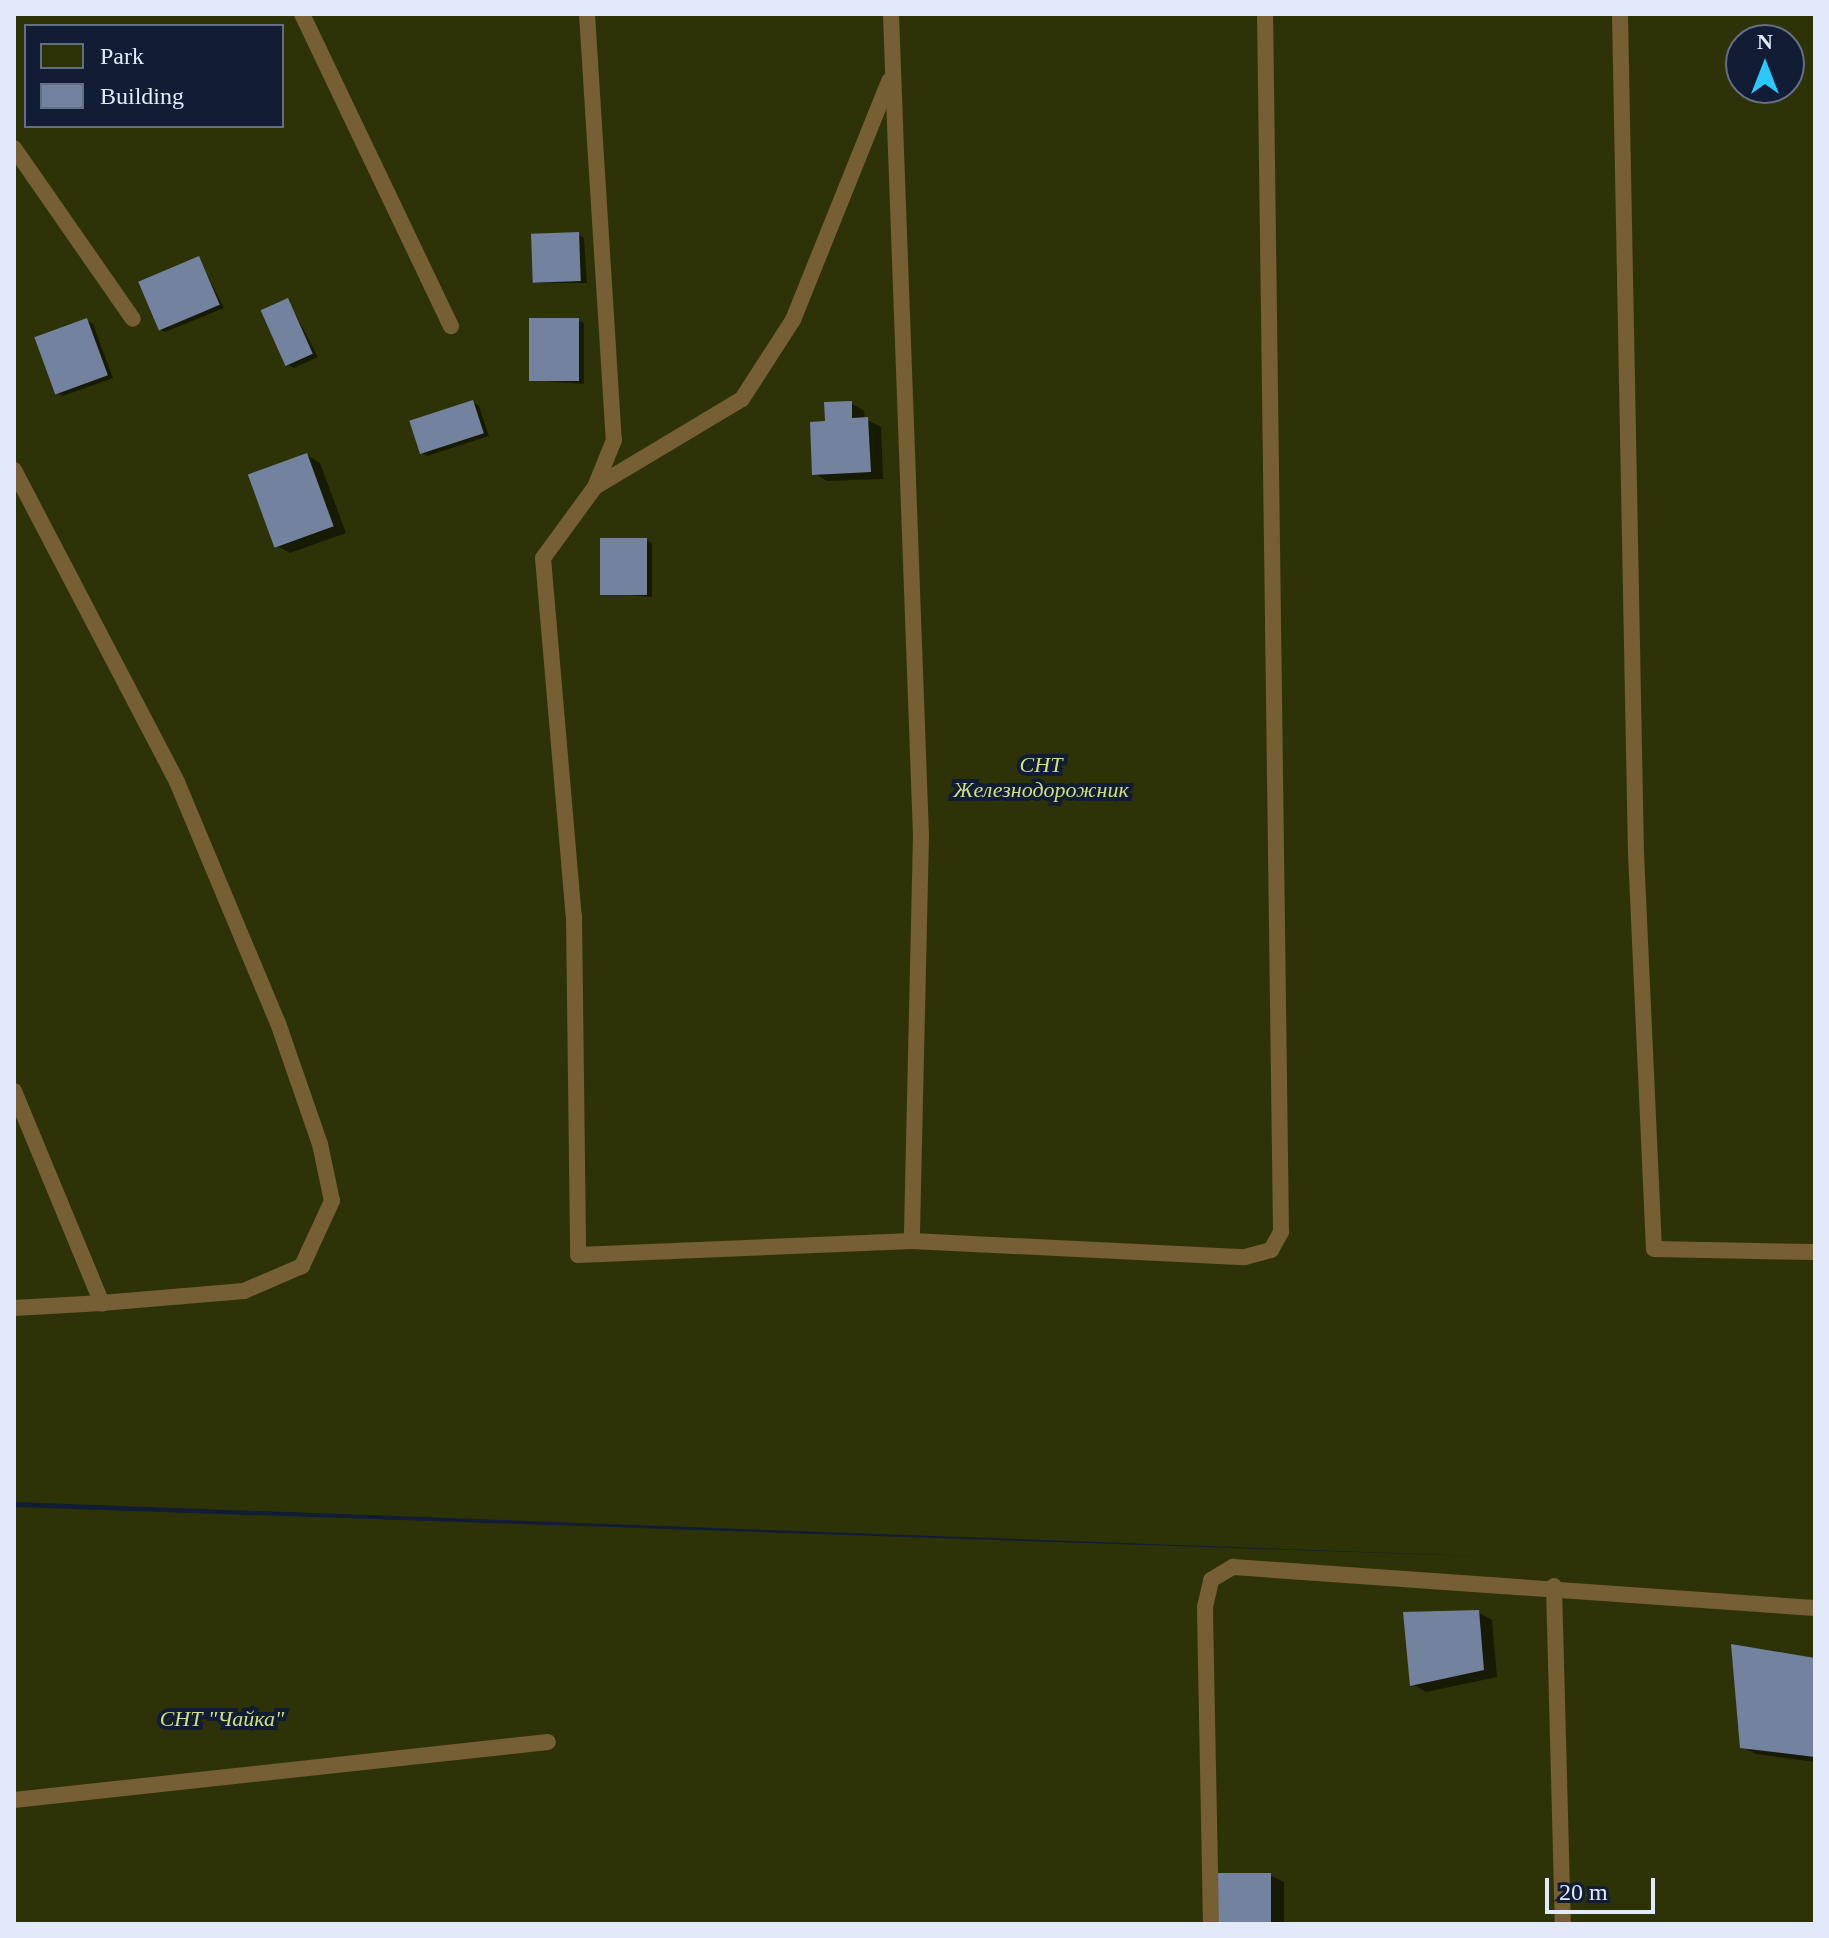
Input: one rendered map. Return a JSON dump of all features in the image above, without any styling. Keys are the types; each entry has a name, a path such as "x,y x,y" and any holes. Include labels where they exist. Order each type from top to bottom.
{"lane":[{"path":"302,14 451,326"},
{"path":"587,14 614,440 595,487 543,558 574,916 578,1255 912,1241 1245,1257 1271,1250 1281,1232 1265,14"},
{"path":"891,14 921,835 912,1241"},
{"path":"1620,14 1636,853 1654,1249 1815,1252"},
{"path":"595,487 742,399 793,320 891,77"},
{"path":"14,148 133,319"},
{"path":"14,470 177,782 278,1023 320,1144 332,1201 302,1266 244,1291 14,1308"},
{"path":"14,1091 102,1303"},
{"path":"1211,1924 1205,1607 1211,1580 1233,1567 1554,1586 1815,1608"},
{"path":"1554,1586 1563,1924"},
{"path":"14,1800 548,1742"}],"green space":[{"name":"СНТ Железнодорожник","path":"14,14 1815,14 1815,1924 14,1924 14,1507 1530,1558 14,1502"}],"building":[{"path":"579,232 581,281 533,283 531,234"},
{"path":"199,256 220,305 159,331 138,282"},
{"path":"288,298 313,354 285,366 261,310"},
{"path":"87,318 108,375 55,394 34,337"},
{"path":"529,318 579,318 579,381 529,381"},
{"path":"473,400 484,433 420,454 409,421"},
{"path":"852,401 852,418 868,417 871,472 812,475 810,422 825,421 824,402"},
{"path":"307,453 334,526 274,548 248,475"},
{"path":"600,538 647,538 647,595 600,595"},
{"path":"1479,1610 1484,1670 1410,1686 1403,1612"},
{"path":"1731,1644 1815,1658 1815,1757 1740,1748"},
{"path":"1217,1873 1271,1873 1271,1924 1217,1924"}],"park label":[{"name":"СНТ \"Чайка\"","path":"222,1719"}]}
